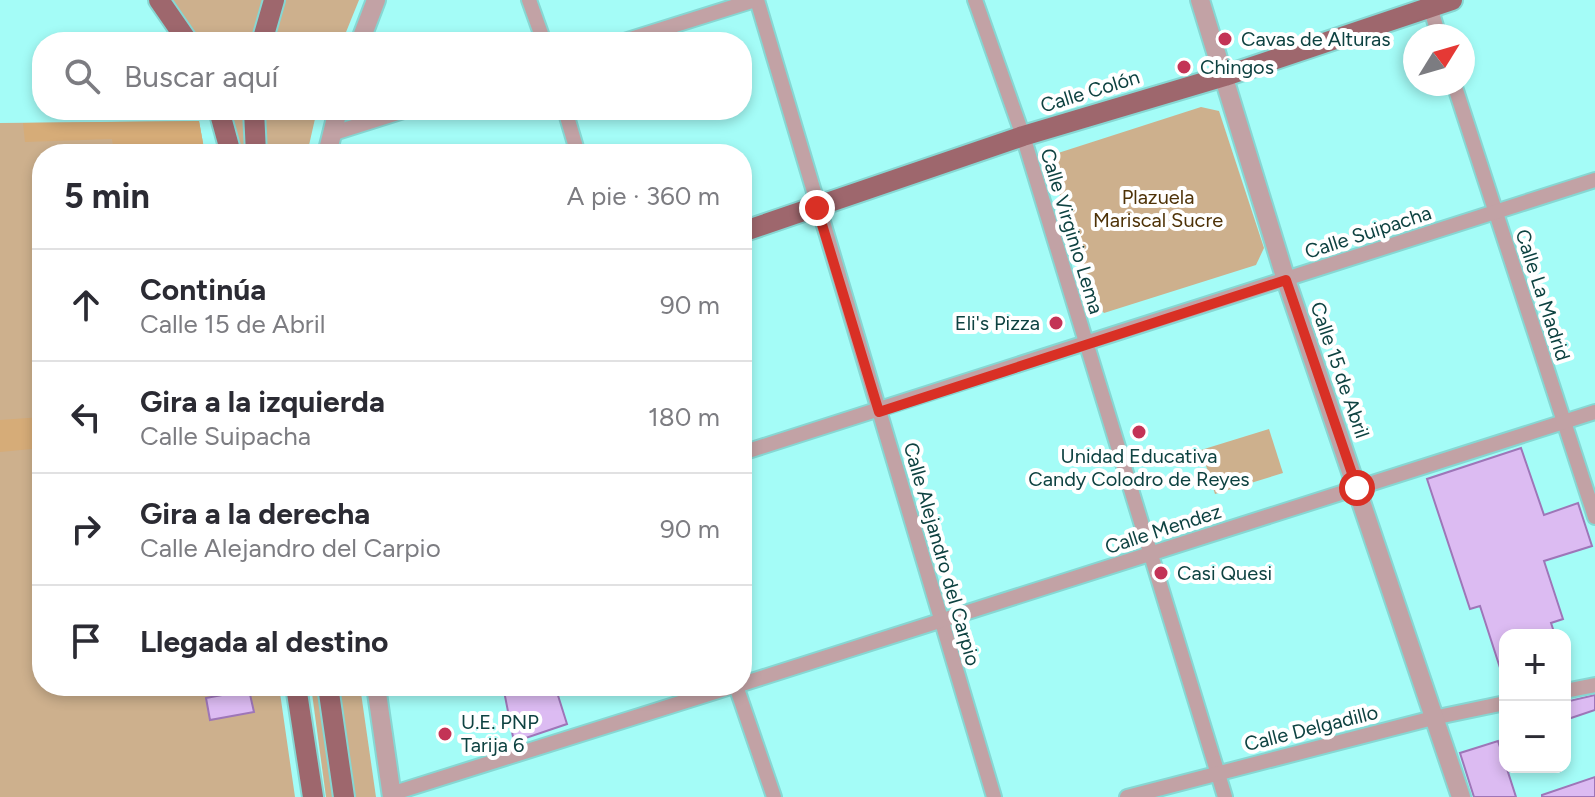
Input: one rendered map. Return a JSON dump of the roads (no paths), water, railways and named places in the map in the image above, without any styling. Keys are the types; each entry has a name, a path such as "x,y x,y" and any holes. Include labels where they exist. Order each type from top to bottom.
{"main road":[{"path":"159,0 181,32"},
{"path":"265,32 274,0"},
{"name":"Calle Colón","path":"752,229 1023,136 1225,76 1429,4 1452,0"},
{"path":"222,120 228,144"},
{"path":"254,120 256,144"},
{"path":"298,696 313,797"},
{"path":"329,696 344,797"}],"street":[{"path":"364,32 376,0"},
{"path":"529,0 540,32"},
{"path":"653,32 756,0"},
{"name":"Calle Alejandro del Carpio","path":"756,0 994,797"},
{"name":"Calle Virginio Lema","path":"975,0 1023,136 1225,797"},
{"name":"Calle 15 de Abril","path":"1200,0 1286,280 1461,797"},
{"path":"1429,4 1435,24"},
{"name":"Calle La Madrid","path":"1458,96 1595,517"},
{"path":"329,144 335,120"},
{"path":"331,134 375,120"},
{"path":"568,120 575,144"},
{"name":"Calle Suipacha","path":"752,450 879,412 1084,343 1595,180"},
{"name":"Calle Mendez","path":"752,681 1595,412"},
{"path":"1571,690 1595,685"},
{"path":"377,696 391,796 704,696"},
{"path":"739,696 774,797"},
{"name":"Calle Delgadillo","path":"1127,797 1433,718 1499,704"}],"place":[{"name":"Cavas de Alturas","path":"1225,39"},
{"name":"Chingos","path":"1184,67"},
{"name":"Eli's Pizza","path":"1056,323"},
{"name":"Unidad Educativa Candy Colodro de Reyes","path":"1139,432"},
{"name":"Casi Quesi","path":"1161,573"},
{"name":"U.E. PNP Tarija 6","path":"445,734"}],"park label":[{"name":"Plazuela Mariscal Sucre","path":"1158,208"}]}
